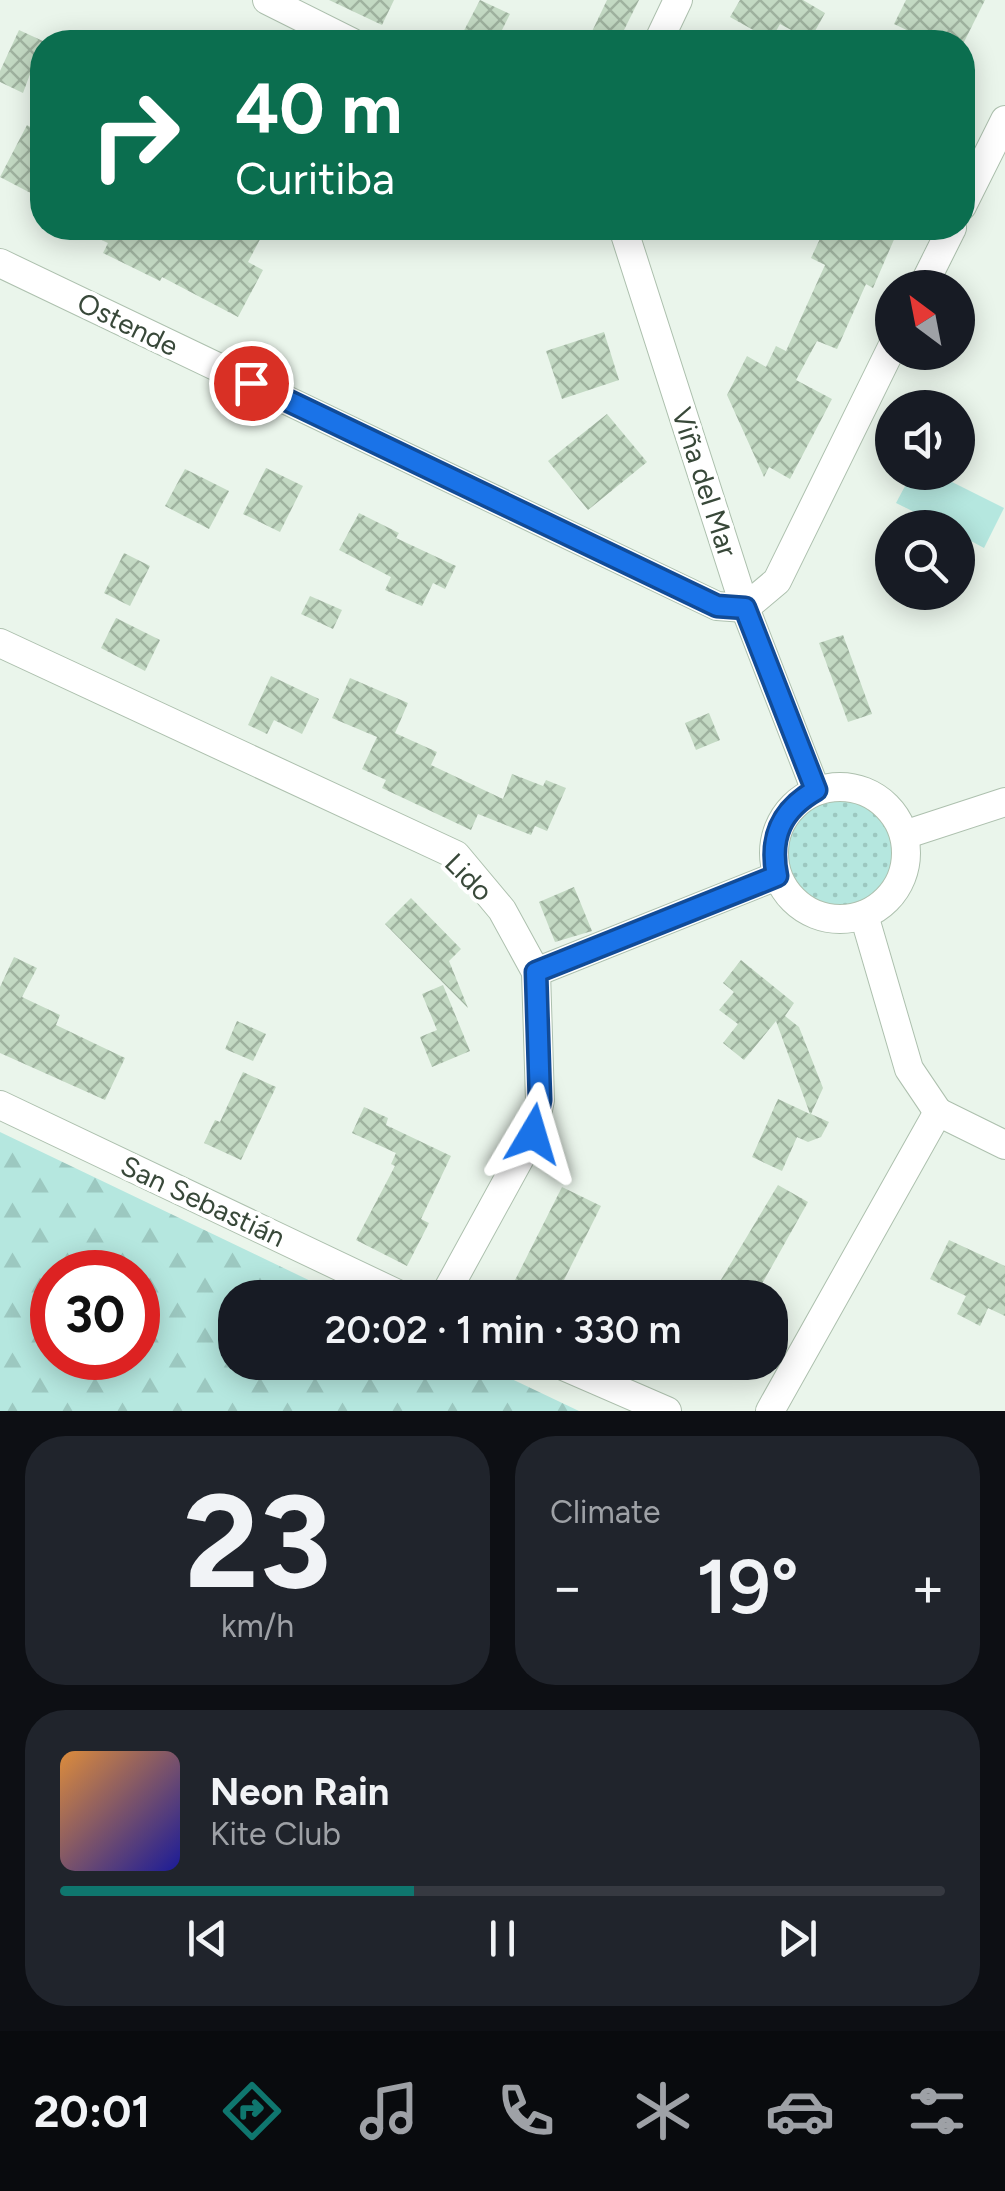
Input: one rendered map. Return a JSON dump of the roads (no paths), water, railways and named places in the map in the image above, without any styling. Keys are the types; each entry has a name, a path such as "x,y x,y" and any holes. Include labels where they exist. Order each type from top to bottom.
{"street":[{"path":"267,0 328,30"},
{"path":"664,30 678,0"},
{"path":"975,180 1005,120"},
{"name":"Viña del Mar","path":"627,240 745,608 816,790"},
{"path":"931,270 946,240"},
{"name":"Ostende","path":"0,263 717,606 745,608"},
{"path":"745,608 776,580 881,370"},
{"name":"Lido","path":"0,642 456,855 502,910 536,972 540,1100 533,1134 453,1280"},
{"path":"838,786 860,789 880,799 895,815 904,835 904,874 895,891 864,915 844,920 822,918 803,909 788,895 777,876 775,836 784,816 816,790 838,786"},
{"path":"904,835 1005,802"},
{"path":"536,972 777,876"},
{"path":"864,915 909,1069 938,1112 1005,1145"},
{"name":"San Sebastián","path":"0,1105 368,1280"},
{"path":"770,1411 938,1112"},
{"path":"596,1380 667,1411"}]}
